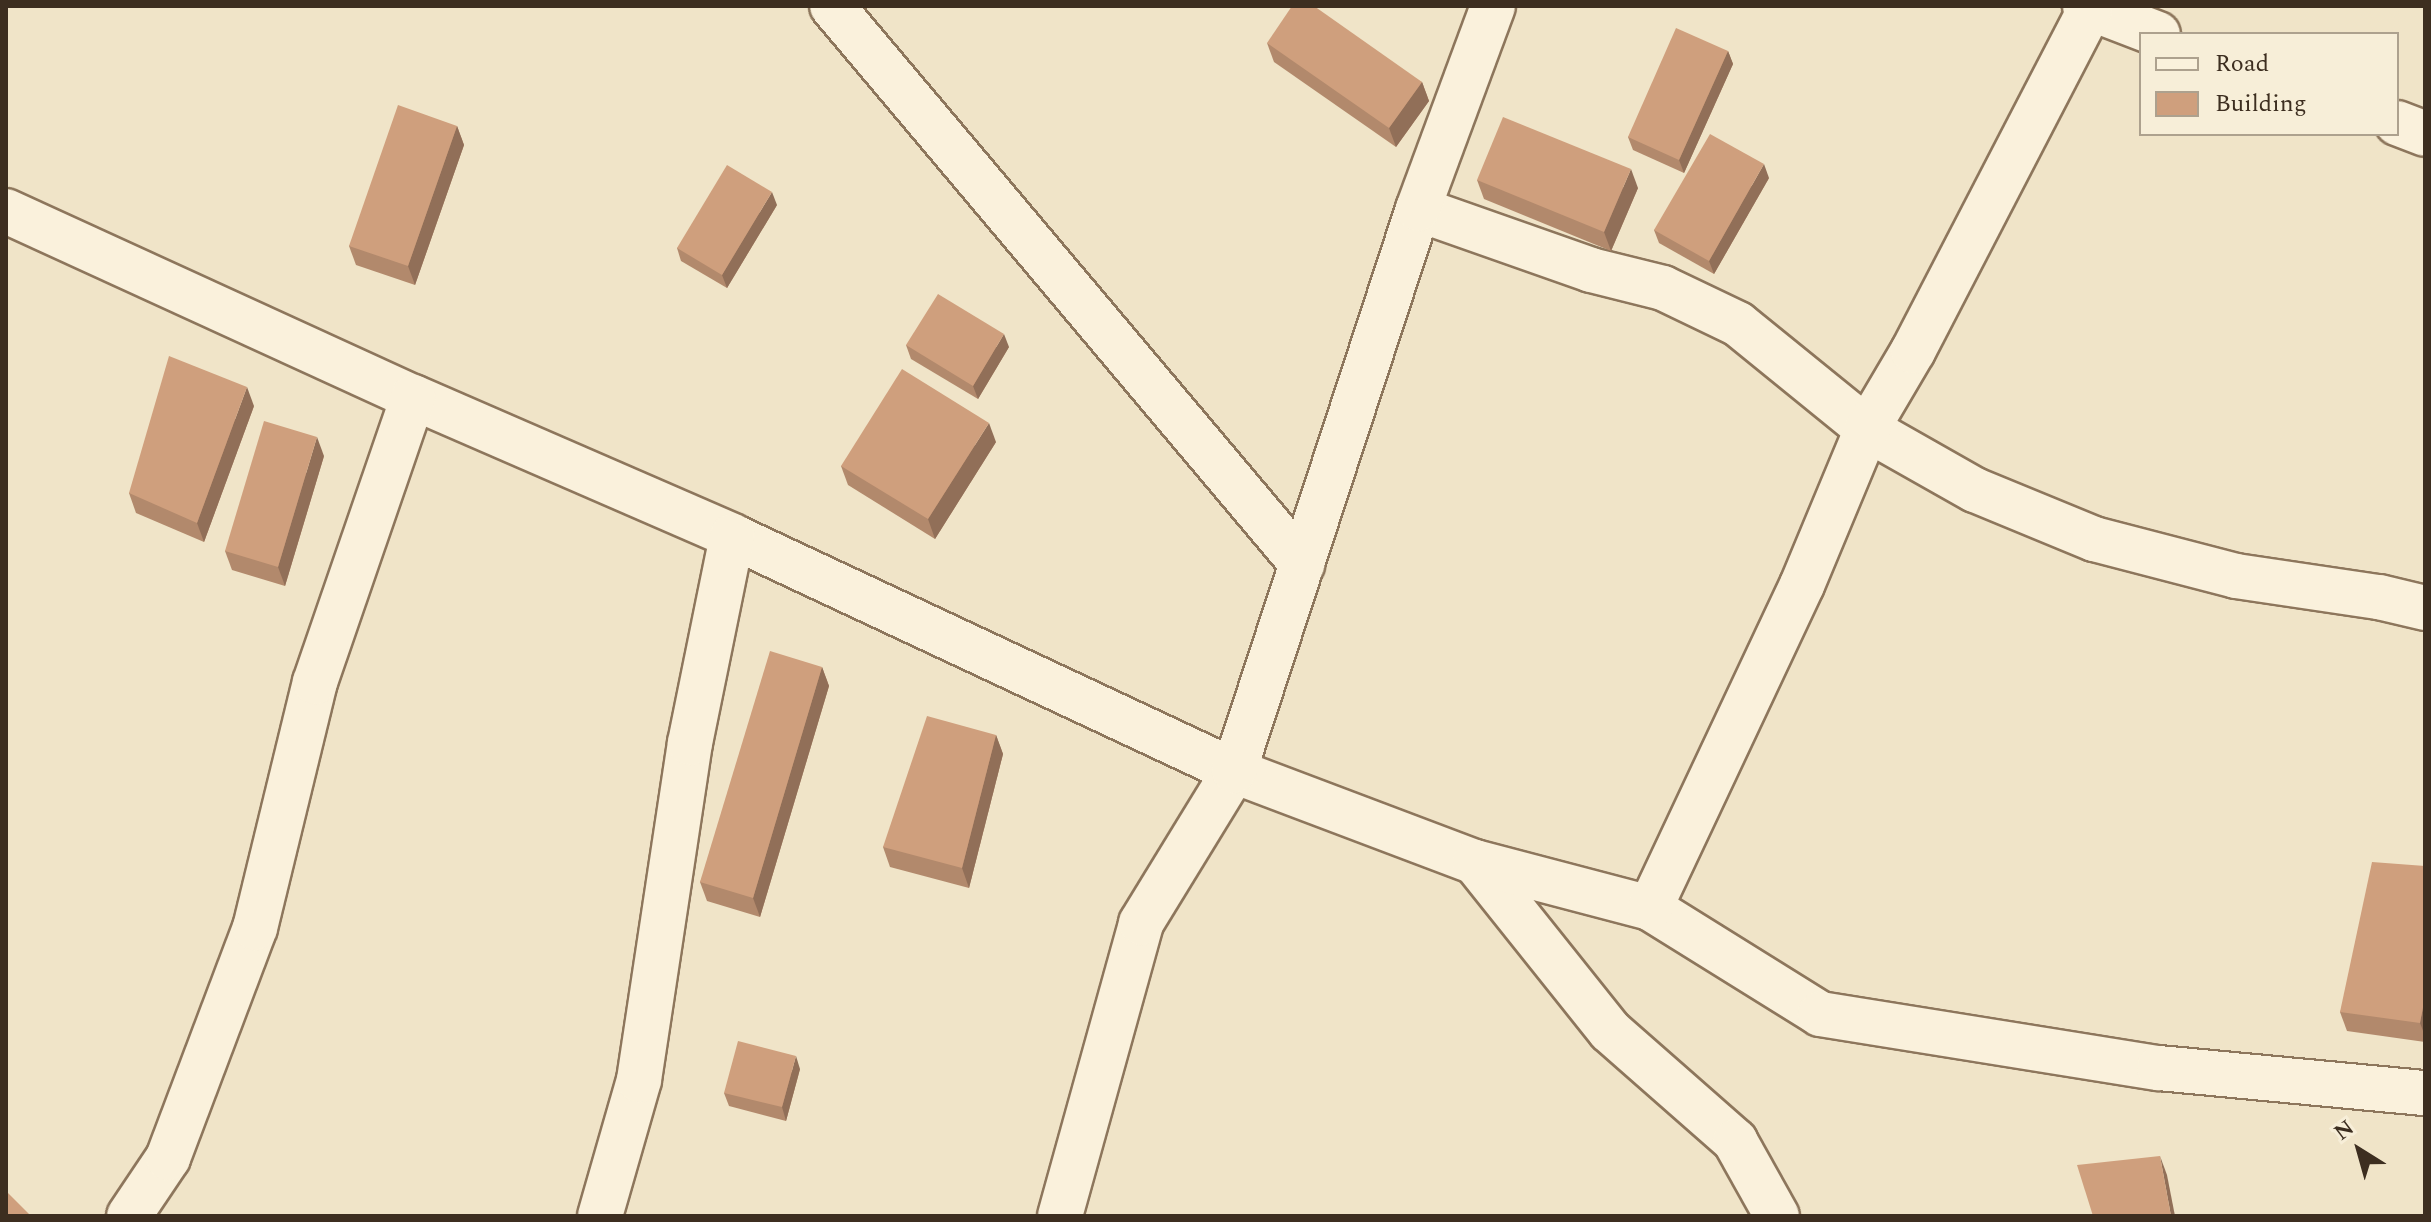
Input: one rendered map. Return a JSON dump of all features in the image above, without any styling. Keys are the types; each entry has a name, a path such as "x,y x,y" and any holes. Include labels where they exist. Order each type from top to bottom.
{"street":[{"path":"832,6 1302,564"},
{"path":"1060,1216 1141,923 1234,771 1418,209 1493,6"},
{"path":"1650,908 1802,585 1867,429 1913,351 2088,7 2153,32"},
{"path":"2399,124 2425,134"},
{"path":"1418,209 1591,270 1663,288 1738,324 1867,429 1975,490 2094,539 2236,576 2379,597 2425,608"},
{"path":"7,213 413,397 732,536 1234,771 1475,862 1650,908 1820,1014 2159,1068 2425,1093"},
{"path":"129,1216 168,1158 255,928 315,682 413,397"},
{"path":"600,1216 639,1080 690,743 732,536"},
{"path":"1475,862 1610,1031 1735,1141 1777,1216"}],"building":[{"path":"1292,6 1314,6 1422,82 1389,128 1267,43"},
{"path":"1676,28 1728,51 1679,160 1628,137"},
{"path":"398,105 457,126 408,266 349,246"},
{"path":"1503,117 1631,169 1604,232 1477,180"},
{"path":"1710,134 1764,164 1709,261 1654,230"},
{"path":"727,165 772,192 722,275 677,248"},
{"path":"938,294 1004,334 973,386 906,345"},
{"path":"169,356 247,387 197,523 129,493"},
{"path":"902,369 989,423 928,519 841,466"},
{"path":"264,421 317,437 278,567 225,551"},
{"path":"770,651 822,667 753,898 700,882"},
{"path":"927,716 996,735 962,868 883,847"},
{"path":"2372,862 2425,866 2425,997 2420,1023 2340,1012"},
{"path":"738,1041 796,1056 782,1107 724,1093"},
{"path":"2160,1156 2171,1216 2093,1216 2077,1165"},
{"path":"6,1191 31,1216 6,1216"}]}
